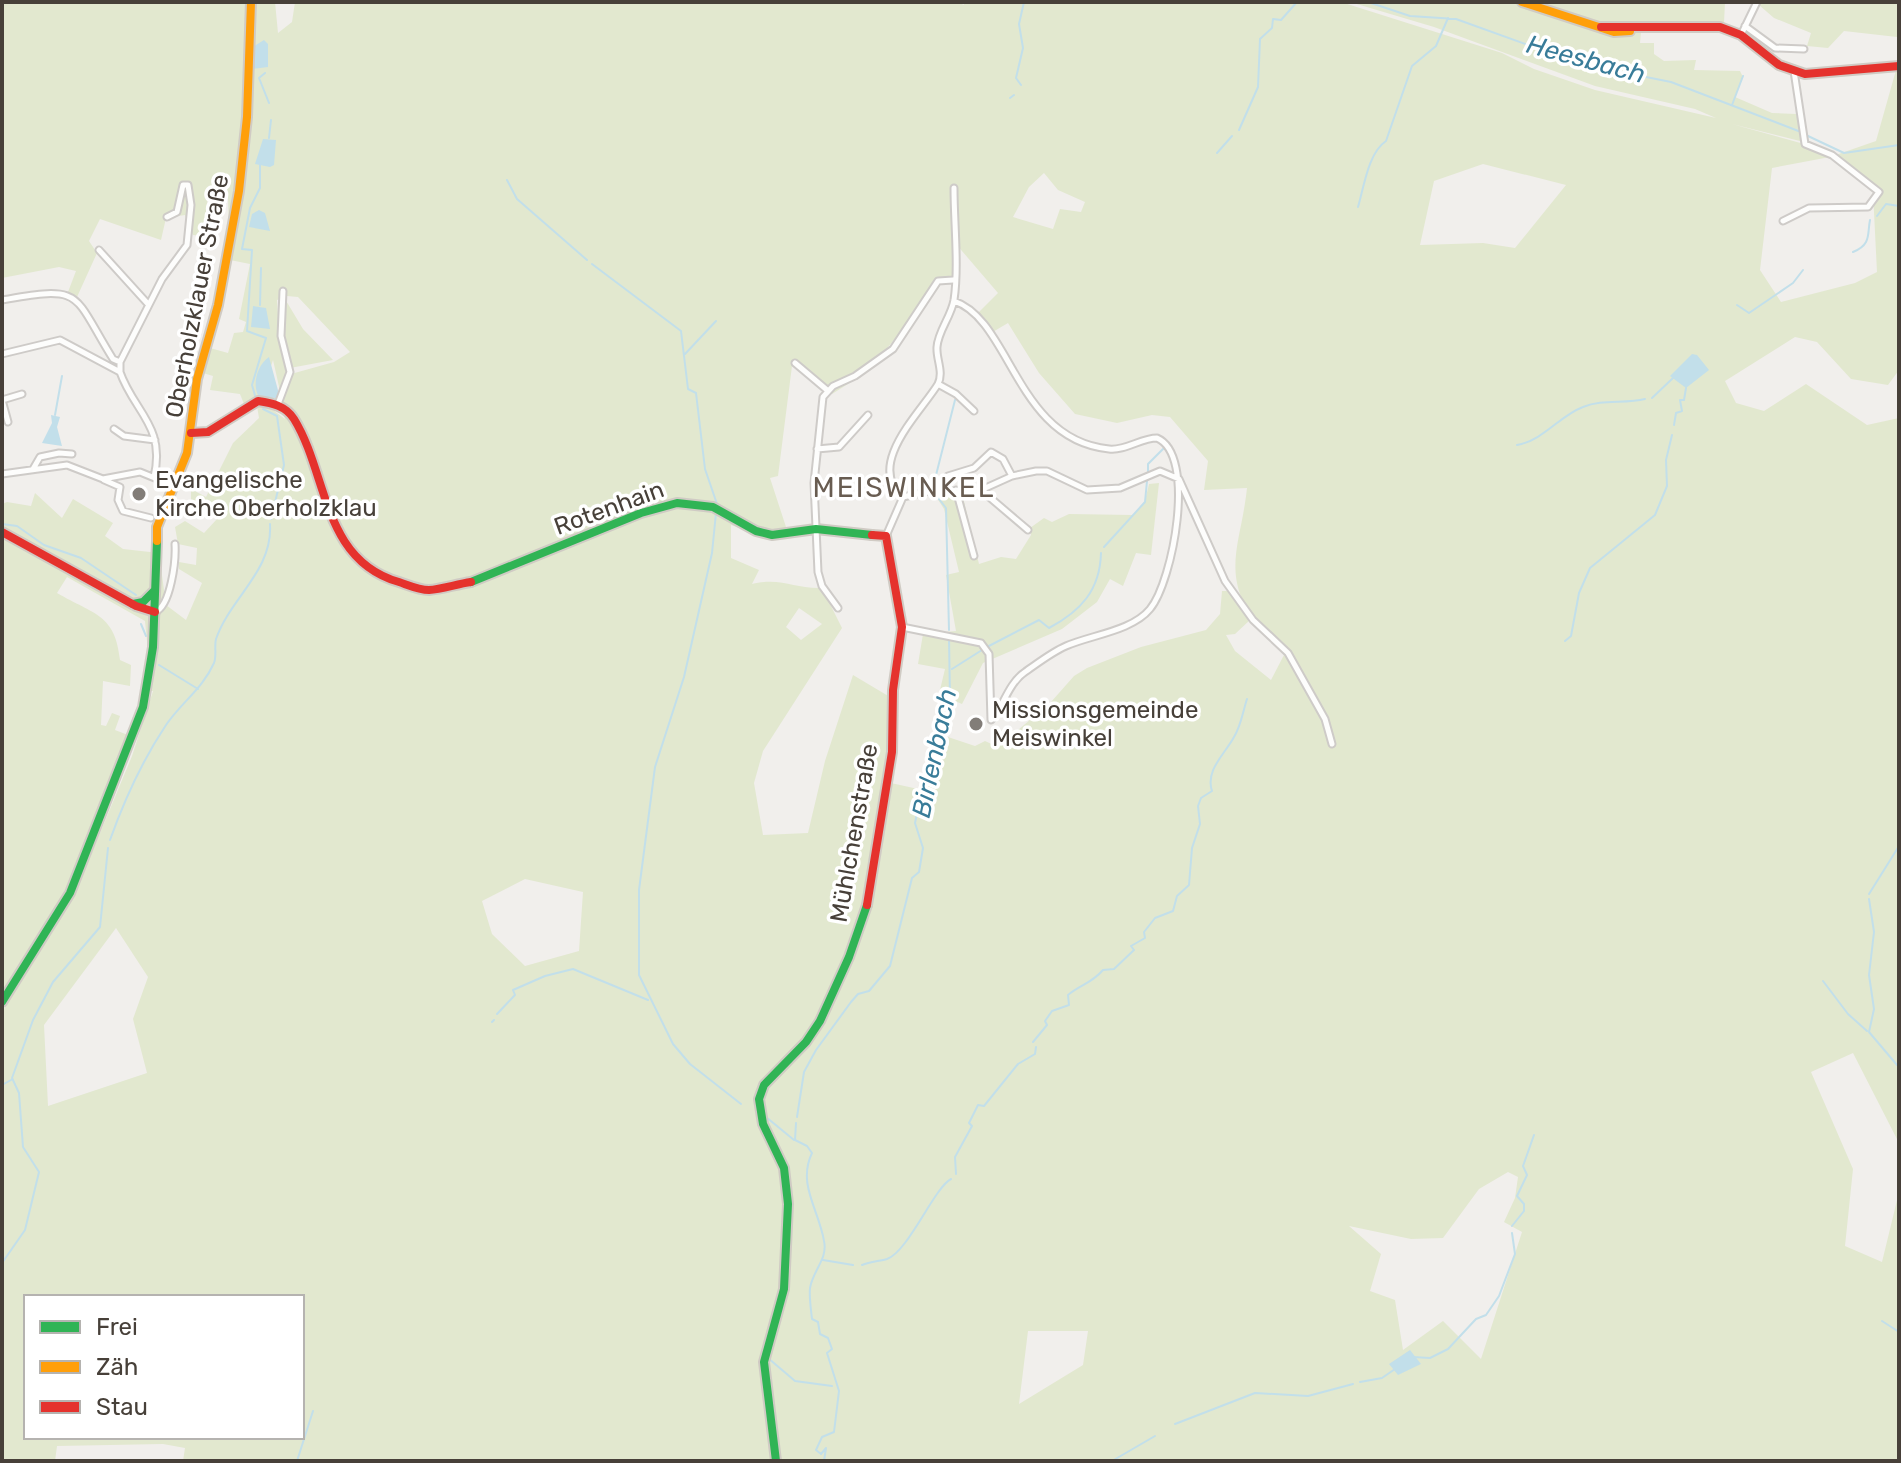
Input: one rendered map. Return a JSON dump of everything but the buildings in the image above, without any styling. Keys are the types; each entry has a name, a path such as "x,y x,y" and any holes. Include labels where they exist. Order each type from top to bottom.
{"street":[{"name":"Oberholzklauer Straße","path":"2,1002 64,904 91,844 143,707 151,669 157,527 183,464 191,433 197,379 218,305 239,191 247,117 251,2"},
{"path":"1522,2 1601,27 1636,29 1705,25 1743,30 1775,48 1804,49"},
{"path":"1743,30 1757,2"},
{"path":"1743,30 1775,62 1794,71 1817,75 1899,66"},
{"path":"1783,221 1809,208 1863,209 1873,204 1879,192 1832,155 1805,144 1794,71"},
{"path":"120,372 120,362 148,304 187,245 191,205 188,185 183,185 180,191 177,212 167,217"},
{"path":"903,497 892,480 894,451 920,404 938,384 937,346 954,301 954,188"},
{"path":"99,250 148,304"},
{"path":"838,608 822,586 818,572 817,449 823,397 827,390 893,349 938,281 953,280"},
{"path":"2,300 52,291 71,295 81,304 113,359 120,362"},
{"path":"191,433 215,429 248,404 260,401 278,404 290,372 281,336 283,291"},
{"path":"954,301 976,316 1020,386 1060,430 1108,449 1151,438 1162,440 1170,447 1179,479 1220,573 1257,624 1288,653 1325,719 1332,744"},
{"path":"2,354 60,340 120,372 147,415 155,440 154,477"},
{"path":"795,363 827,390"},
{"path":"938,384 956,394 974,411"},
{"path":"8,422 2,400 22,394"},
{"name":"Rotenhain","path":"278,404 294,418 330,514 347,544 365,565 409,587 440,589 475,581 665,505 690,503 713,507 756,531 772,535 816,529 886,536"},
{"path":"817,449 839,447 868,415"},
{"path":"114,429 124,436 155,440"},
{"path":"947,490 948,476 974,468 991,452 1003,459 1012,476"},
{"path":"33,469 40,457 72,454"},
{"path":"2,474 67,465 120,487 118,500 123,511 151,518"},
{"path":"903,497 947,490 981,490 1012,476 1047,471 1076,487 1096,490 1120,488 1160,471 1179,479"},
{"path":"103,479 135,472 172,485"},
{"path":"902,627 981,643 989,654 988,717 993,719 1010,687 1022,673 1067,646 1122,626 1151,608 1171,556 1179,479"},
{"path":"956,490 974,556"},
{"path":"981,490 1028,530"},
{"path":"886,536 903,497"},
{"path":"2,532 132,604 155,612 164,604 176,566 175,544"},
{"name":"Mühlchenstraße","path":"776,1461 764,1362 784,1289 789,1214 784,1168 759,1109 764,1085 806,1042 820,1021 864,916 889,774 893,690 902,627 886,536"},
{"path":"132,604 143,602 154,591"}],"green space":[{"path":"2,2 275,2 278,33 292,22 295,2 957,2 964,5 963,2 1341,2 1502,53 1534,69 1595,90 1716,118 1695,109 1595,86 1434,27 1350,2 1514,2 1615,35 1641,31 1640,43 1654,43 1654,54 1664,61 1696,60 1694,70 1740,71 1743,77 1735,97 1772,113 1796,114 1804,142 1732,124 1804,144 1830,157 1876,141 1898,63 1897,37 1844,31 1828,48 1807,46 1811,33 1774,18 1759,5 1761,2 1899,2 1899,370 1888,385 1851,379 1817,342 1795,337 1725,381 1736,403 1764,411 1806,384 1867,425 1899,418 1899,1143 1853,1053 1811,1072 1853,1169 1845,1246 1882,1262 1899,1192 1899,1461 183,1461 185,1448 163,1444 57,1446 55,1461 2,1461 2,1012 73,898 132,756 153,691 144,691 148,652 145,621 67,577 57,593 108,624 120,660 131,665 130,686 103,681 101,725 106,726 112,713 120,716 115,730 128,735 85,849 58,904 2,993 2,504 31,506 35,493 62,518 73,499 113,523 105,536 123,549 159,553 166,605 186,620 202,583 179,569 179,562 196,565 197,548 178,544 175,527 185,521 204,533 217,519 191,502 191,489 206,497 233,443 259,418 257,406 244,404 240,394 210,390 213,376 203,373 210,348 228,353 234,333 243,332 246,322 239,319 250,264 230,260 228,197 208,195 203,236 193,235 185,215 166,218 161,240 100,219 89,241 97,253 77,297 68,292 76,271 59,267 2,278","holes":["1830,157 1873,192 1877,272 1855,283 1781,302 1760,270 1772,168","1483,164 1566,185 1515,248 1483,243 1420,245 1434,181","1044,173 1058,190 1085,202 1081,212 1060,209 1053,229 1013,217 1029,187","956,244 998,293 977,314 991,333 1008,323 1039,373 1075,414 1117,423 1152,415 1170,417 1208,461 1204,490 1247,488 1236,559 1239,591 1258,627 1284,655 1271,680 1235,651 1226,635 1235,634 1250,620 1228,591 1222,591 1220,614 1206,630 1141,647 1087,668 1074,676 1051,702 998,747 985,741 975,746 942,735 927,791 891,783 896,739 895,700 853,675 825,761 808,833 763,835 754,783 763,751 842,628 822,588 780,582 752,584 759,570 731,558 731,525 771,540 787,530 770,478 778,476 792,366 832,394 867,372 942,283 952,283","287,296 298,297 350,352 334,362 291,374 281,403 285,419 273,410 258,406 273,360 280,391 287,374 280,345 277,300","799,608 822,624 801,640 786,627","525,879 583,892 579,951 525,966 492,934 482,901","116,928 148,977 133,1019 147,1073 48,1106 44,1025","1508,1172 1518,1177 1515,1198 1504,1222 1522,1232 1481,1359 1443,1321 1403,1350 1395,1300 1370,1291 1381,1254 1349,1226 1411,1239 1443,1238 1479,1189","1028,1331 1088,1331 1083,1365 1019,1404"]},
{"path":"1528,2 1725,2 1724,23 1654,27 1600,24"},
{"path":"285,299 303,329 333,360 290,368 282,335"},
{"path":"1159,483 1151,555 1136,553 1123,586 1110,579 1097,602 1062,629 983,663 962,704 939,694 945,669 918,664 923,634 956,631 946,575 959,572 944,509 935,495 962,493 979,564 1001,557 1016,559 1031,535 1030,528 1044,518 1052,522 1069,514 1133,515 1145,501 1149,484"}],"water":[{"path":"264,40 268,44 268,67 252,69 253,47"},
{"path":"263,139 276,140 274,165 270,167 255,164"},
{"path":"259,210 265,213 270,231 249,227 252,214"},
{"path":"253,306 266,308 270,329 251,327"},
{"path":"1692,354 1697,355 1709,370 1686,388 1670,376"},
{"path":"269,357 279,394 276,398 260,399 256,388 257,376 261,365"},
{"path":"51,415 60,417 57,427 62,446 42,443 52,423"},
{"path":"1410,1350 1421,1364 1398,1375 1389,1364"}],"waterway":[{"path":"1021,85 1016,78 1023,48 1019,24 1024,2"},
{"path":"1239,130 1258,87 1260,39 1272,28 1273,19 1281,20 1297,2"},
{"name":"Heesbach","path":"1368,2 1410,16 1456,19 1581,64 1671,82 1801,132"},
{"path":"1358,207 1371,162 1386,141 1412,66 1436,46 1448,18"},
{"path":"265,73 259,78 269,103"},
{"path":"1732,105 1743,76"},
{"path":"1010,98 1014,95"},
{"path":"269,138 271,120"},
{"path":"1217,153 1232,136"},
{"name":"Heesbach","path":"1808,136 1844,153 1899,145"},
{"path":"256,399 252,385 266,338 247,331 252,250 242,249 250,208 260,188 260,163"},
{"path":"507,180 517,199 587,260"},
{"path":"1877,216 1886,204 1899,206"},
{"path":"1853,252 1866,242 1870,220"},
{"path":"592,264 681,331 688,389 696,393 705,469 717,504"},
{"path":"260,305 261,268"},
{"path":"1737,305 1749,313 1793,283 1803,270"},
{"path":"685,354 716,321"},
{"path":"55,415 62,376"},
{"path":"1652,398 1673,378"},
{"path":"1674,425 1676,413 1682,411 1680,400 1684,400 1686,388"},
{"path":"1517,445 1535,438 1583,407 1645,399"},
{"name":"Birlenbach","path":"933,487 955,400"},
{"path":"263,409 277,416 284,465 271,519"},
{"path":"1565,641 1571,636 1579,593 1590,568 1655,515 1667,486 1666,460 1672,435"},
{"path":"1148,473 1148,464 1165,447"},
{"path":"1104,547 1145,502 1147,481"},
{"name":"Birlenbach","path":"936,495 946,508 949,630"},
{"path":"716,513 712,553 684,677 655,767 639,890 639,975 673,1044 690,1064 741,1104"},
{"path":"2,524 17,526 44,545 81,558 136,595"},
{"path":"110,840 149,752 214,663 216,639 222,624 265,556 270,524"},
{"path":"987,647 1039,620 1049,628 1079,607 1093,589 1101,553"},
{"path":"141,624 146,636"},
{"name":"Birlenbach","path":"797,1117 804,1072 816,1050 858,994 869,991 890,966 912,878 919,872 923,848 915,823 924,779 950,700 949,638"},
{"path":"952,669 982,650"},
{"path":"159,665 198,689"},
{"path":"1033,1042 1047,1025 1045,1021 1052,1011 1069,1005 1068,995 1103,970 1114,969 1134,950 1131,946 1145,938 1144,932 1155,918 1173,911 1177,896 1189,885 1192,848 1200,824 1198,806 1201,798 1212,791 1211,776 1236,733 1247,699"},
{"path":"1869,894 1899,846"},
{"path":"2,1263 25,1230 39,1172 23,1147 19,1093 12,1078 33,1020 53,982 100,927 108,848"},
{"path":"1869,899 1874,932 1869,975 1874,1009 1869,1032 1897,1065"},
{"path":"497,1014 515,995 513,990 545,976 573,969 648,1000"},
{"path":"1823,981 1848,1014 1867,1031"},
{"path":"956,1174 955,1157 972,1126 969,1123 978,1105 984,1106 1018,1064 1035,1054 1036,1047"},
{"path":"2,1085 11,1080"},
{"path":"766,1117 794,1140"},
{"name":"Birlenbach","path":"796,1123 795,1140 807,1146 812,1153 808,1164 808,1186 825,1247 810,1288 812,1319 818,1322 820,1334 828,1338 832,1349 827,1353 839,1391 834,1432 822,1437 816,1450 821,1454 826,1448 824,1461"},
{"path":"1512,1226 1524,1211 1524,1204 1517,1196 1527,1175 1523,1166 1534,1135"},
{"path":"862,1265 895,1254 951,1179"},
{"path":"1413,1357 1430,1358 1448,1349 1476,1319 1486,1315 1499,1296 1515,1254 1512,1233"},
{"path":"823,1260 853,1265"},
{"path":"1882,1321 1899,1332"},
{"path":"768,1358 795,1381 832,1386"},
{"path":"1360,1382 1382,1378 1395,1369"},
{"path":"1175,1424 1255,1393 1308,1396 1353,1384"},
{"path":"297,1461 313,1411"},
{"path":"1112,1461 1155,1436"}],"traffic: fast":[{"path":"471,582 641,513 677,503 713,507 756,531 772,535 816,529 872,535"},
{"path":"2,1002 70,893 143,707 153,647 157,541"},
{"path":"133,604 143,602 154,591"},
{"path":"776,1461 764,1362 784,1289 788,1204 784,1168 763,1124 759,1099 764,1085 806,1042 820,1021 849,957 867,905"}],"traffic: slow":[{"path":"157,541 157,527 187,453 197,379 218,305 239,191 247,117 251,2"},
{"path":"1522,2 1614,32 1630,31"}],"traffic: jam":[{"path":"1601,27 1720,27 1741,35 1779,65 1805,74 1899,66"},
{"path":"191,433 208,432 258,401 283,408 294,419 305,441 330,513 355,555 374,571 421,589 471,582"},
{"path":"2,532 136,606 155,612"},
{"path":"867,905 892,752 893,690 902,627 886,536 872,535"}],"place":[{"name":"Evangelische Kirche Oberholzklau","path":"139,494"},
{"name":"Missionsgemeinde Meiswinkel","path":"976,724"}],"district":[{"name":"MEISWINKEL","path":"904,487"}]}
